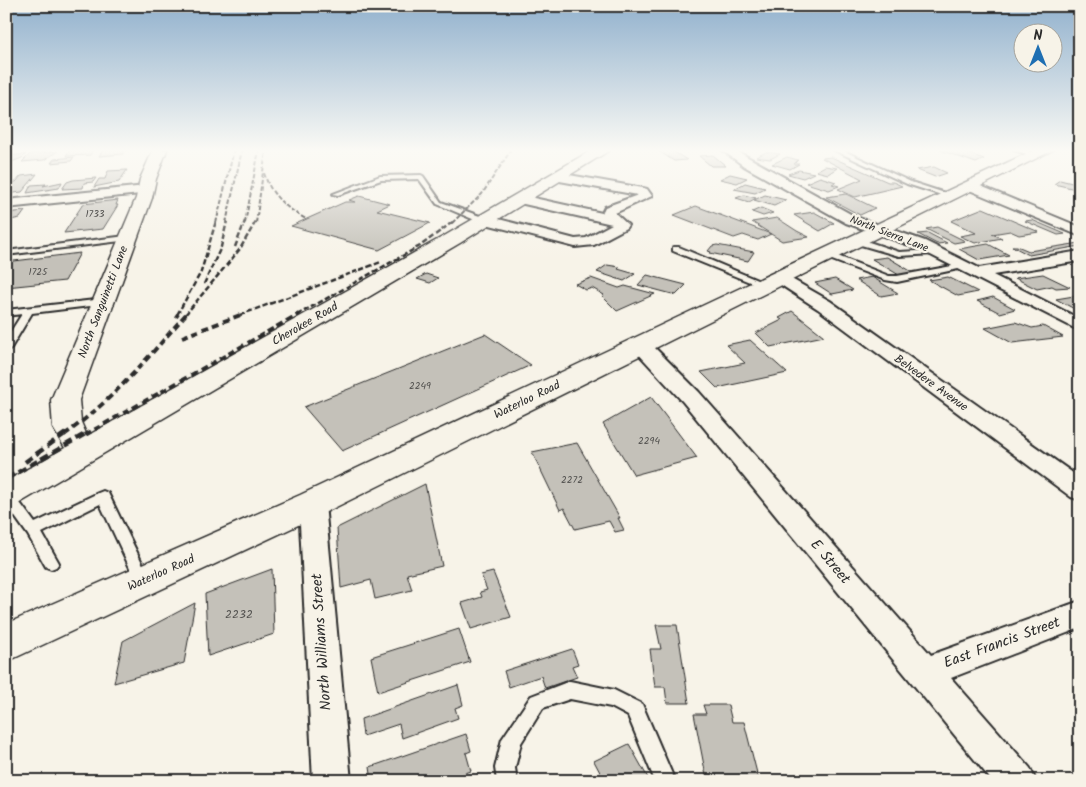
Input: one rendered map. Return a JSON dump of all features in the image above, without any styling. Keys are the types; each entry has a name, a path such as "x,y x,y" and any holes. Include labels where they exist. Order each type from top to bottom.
{"street":[{"name":"North Sanguinetti Lane","path":"83,450 74,442 65,423 65,400 147,187"},
{"name":"Cherokee Road","path":"7,496 83,450 541,187"},
{"path":"486,220 575,243 589,242 621,225 608,213 610,210 646,196 646,194 608,187"},
{"name":"North Sierra Lane","path":"792,187 851,220 934,252 1080,326"},
{"name":"Waterloo Road","path":"6,644 312,504 970,187"},
{"path":"974,187 1080,232"},
{"path":"6,204 146,190"},
{"path":"520,199 617,220"},
{"path":"970,270 1080,256"},
{"name":"Belvedere Avenue","path":"773,281 824,305 1080,491"},
{"name":"E Street","path":"641,345 691,397 1017,781"},
{"name":"North Williams Street","path":"312,504 332,781"},
{"name":"East Francis Street","path":"924,672 1080,614"}],"lane":[{"path":"336,194 351,187"},
{"path":"428,187 439,202 486,220"},
{"path":"921,187 951,196"},
{"path":"6,253 126,238"},
{"path":"857,241 899,254 934,252"},
{"path":"676,249 773,281"},
{"path":"827,255 888,278 897,279 970,270"},
{"path":"6,313 104,302"},
{"path":"6,348 29,310"},
{"path":"7,496 33,531 51,563"},
{"path":"33,531 103,496 142,581"},
{"path":"507,781 505,768 512,739 537,702 570,690 614,699 635,710 665,781"}],"building":[{"path":"6,187 26,187 22,192 6,194"},
{"path":"30,187 60,187 59,188 27,193"},
{"path":"64,187 83,187 83,188 62,189"},
{"path":"738,187 765,188 755,193 734,189"},
{"path":"818,187 837,187 829,190"},
{"path":"843,187 899,187 855,197 838,189"},
{"path":"1066,187 1080,187 1080,190"},
{"path":"846,194 875,208 860,215 826,197"},
{"path":"744,195 756,198 749,202 736,198"},
{"path":"765,195 786,200 774,206 754,200"},
{"path":"359,196 390,204 377,210 430,223 379,250 291,226 345,202 355,202 349,200"},
{"path":"118,200 116,205 118,205 103,229 64,233 83,204"},
{"path":"696,206 771,234 758,240 743,235 734,238 674,215"},
{"path":"761,208 773,213 763,216 752,212"},
{"path":"983,208 1039,232 1019,235 1010,231 992,234 1002,238 975,243 960,236 976,233 951,221"},
{"path":"25,211 20,218 6,221 6,213"},
{"path":"814,212 834,223 820,231 794,215"},
{"path":"777,218 809,237 782,241 752,222"},
{"path":"1032,220 1065,234 1058,235 1025,221"},
{"path":"937,227 965,241 954,243 926,229"},
{"path":"928,233 947,243 937,244 918,234"},
{"path":"1080,243 1080,246 1029,255 1012,246 1029,251"},
{"path":"988,244 1009,255 979,260 959,249"},
{"path":"717,245 754,252 748,261 708,251 712,246"},
{"path":"80,253 65,281 6,287 6,262"},
{"path":"887,257 914,273 899,275 872,259"},
{"path":"607,265 620,267 618,269 635,274 624,281 597,272"},
{"path":"426,274 438,278 430,283 417,279"},
{"path":"1043,274 1070,287 1056,288 1052,286 1037,289 1015,278"},
{"path":"647,275 686,285 676,295 638,285"},
{"path":"872,277 898,293 881,296 856,280"},
{"path":"948,277 978,292 958,296 929,280"},
{"path":"591,278 619,288 625,286 655,294 617,311 602,296 604,295 592,288 586,290 575,284"},
{"path":"835,279 853,290 832,294 815,283"},
{"path":"1080,295 1080,312 1056,299"},
{"path":"993,297 1015,309 1000,313 977,301"},
{"path":"792,311 824,336 770,347 756,333 782,320 779,318"},
{"path":"1015,322 1032,328 1043,326 1063,337 1012,343 985,328"},
{"path":"485,334 531,365 342,451 304,407"},
{"path":"750,340 787,373 717,388 701,372 745,363 726,345"},
{"path":"651,397 697,458 634,475 603,424"},
{"path":"577,443 620,518 618,518 624,530 615,532 609,521 575,529 564,508 560,510 532,452"},
{"path":"425,484 442,566 407,574 412,590 375,599 371,580 341,588 337,528"},
{"path":"272,569 274,634 208,656 205,594"},
{"path":"493,572 511,617 471,629 462,603 482,597 480,592 487,590 481,575"},
{"path":"195,603 184,663 114,683 123,641"},
{"path":"656,625 677,625 689,703 667,703 665,687 655,687 650,649 661,649"},
{"path":"459,629 470,662 378,692 371,657"},
{"path":"572,649 578,664 572,666 577,677 545,688 541,676 509,687 504,671"},
{"path":"458,685 463,705 455,708 458,718 402,738 399,724 363,736 361,719"},
{"path":"703,705 728,705 732,722 744,722 759,781 707,781 694,714 706,714"},
{"path":"466,734 471,751 466,753 471,771 443,781 372,781 370,767"},
{"path":"629,744 648,778 643,781 597,781 603,778 594,761"}],"railway":[{"path":"216,223 225,187"},
{"path":"226,223 234,187"},
{"path":"245,223 252,187"},
{"path":"256,223 261,187"},
{"path":"270,187 280,200 306,219"},
{"path":"452,223 482,194 487,187"},
{"path":"177,315 201,272 216,221"},
{"path":"204,284 221,247 227,221"},
{"path":"235,247 245,221"},
{"path":"185,315 240,249 256,221"},
{"path":"297,315 420,246 454,221"},
{"path":"240,315 381,262"},
{"path":"64,435 114,393 186,314"},
{"path":"182,337 243,314"},
{"path":"85,435 299,314"},
{"path":"25,462 66,433"},
{"path":"6,479 87,433"}]}
